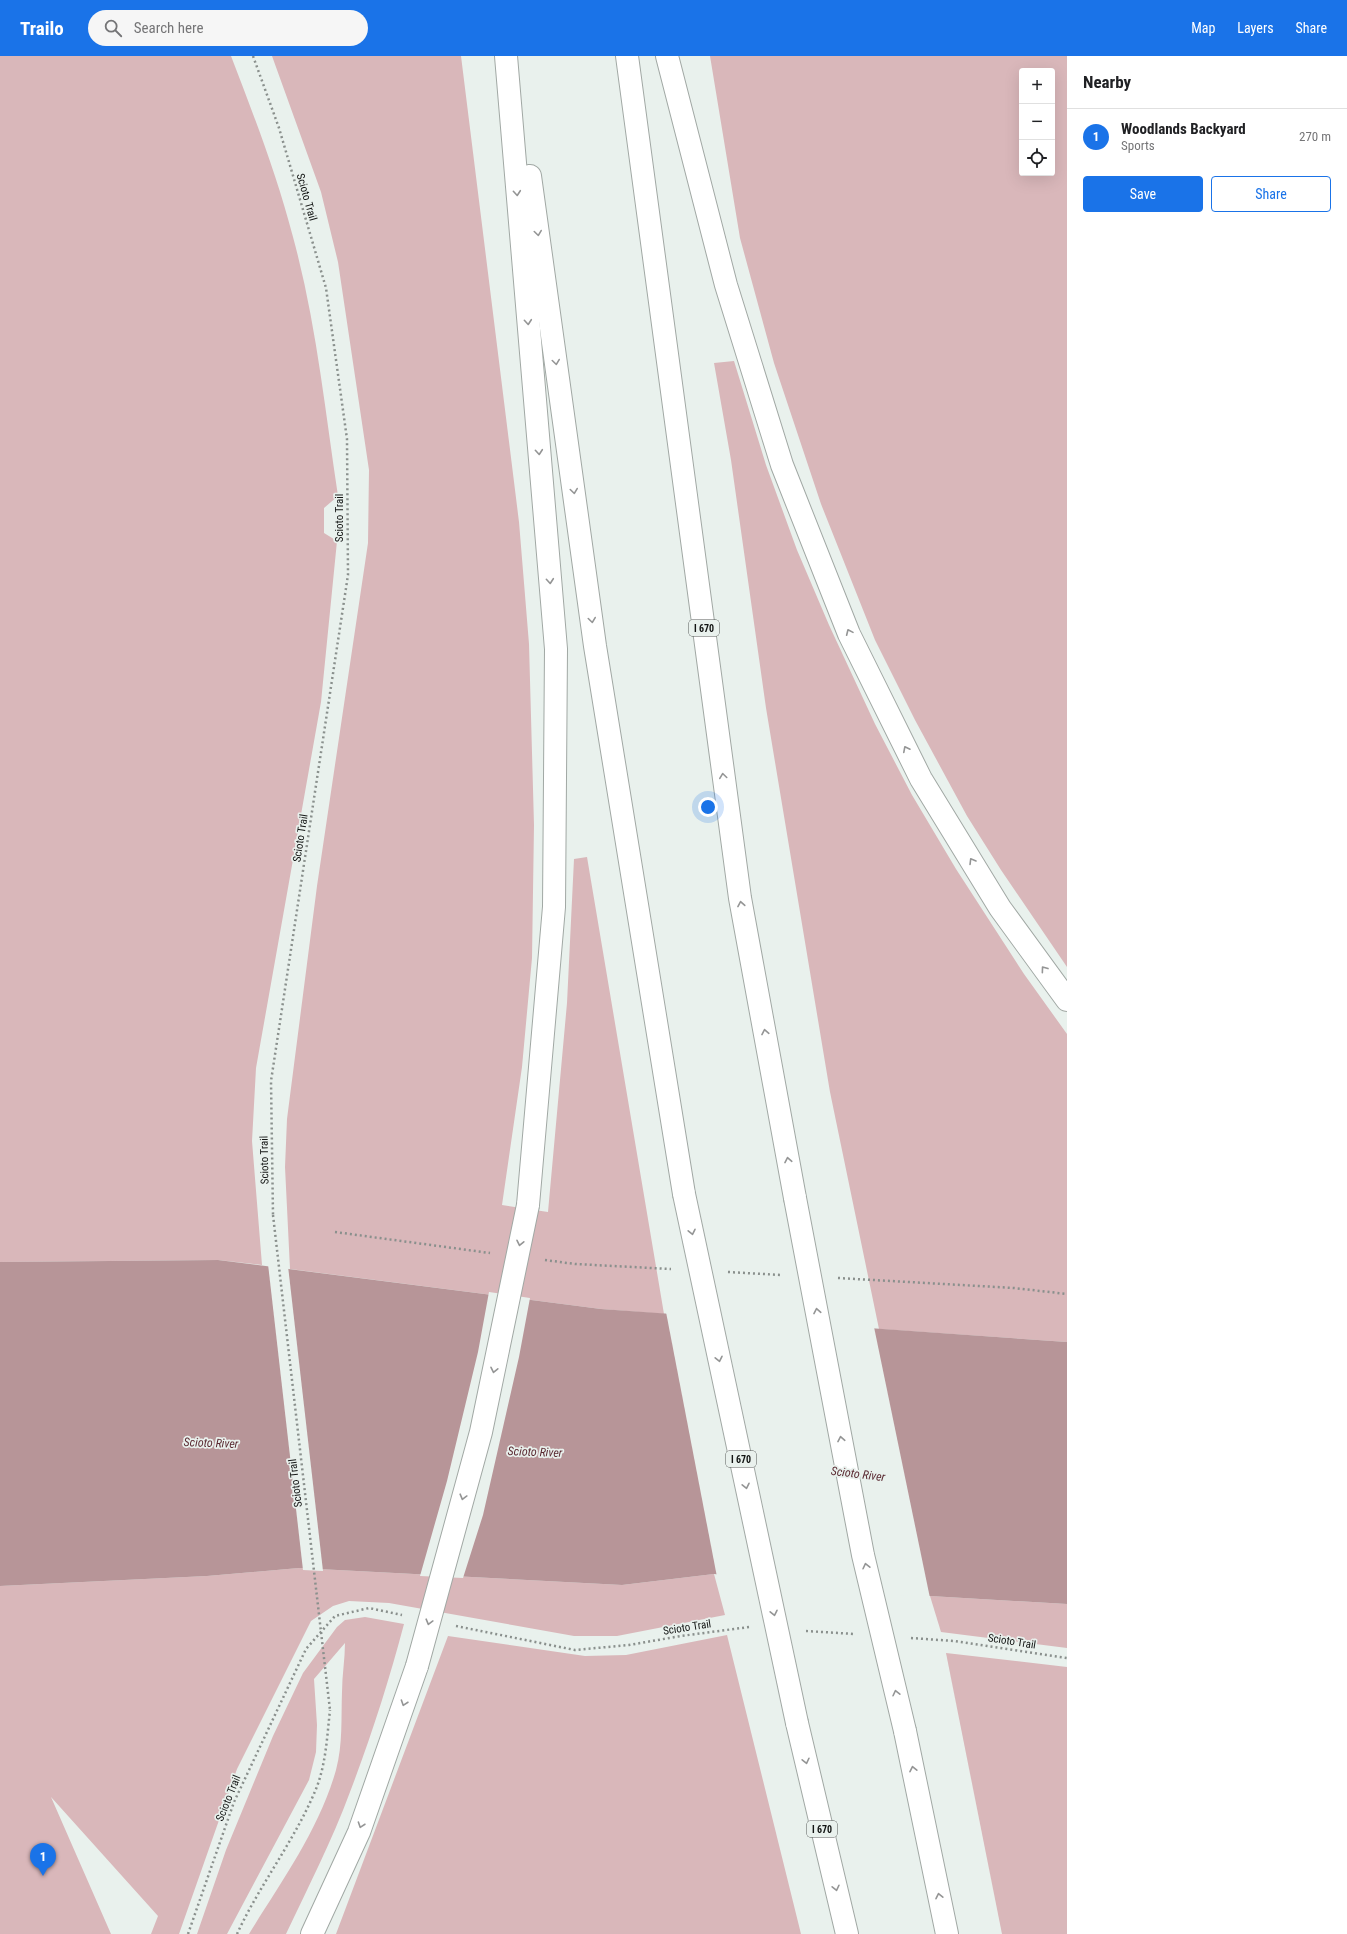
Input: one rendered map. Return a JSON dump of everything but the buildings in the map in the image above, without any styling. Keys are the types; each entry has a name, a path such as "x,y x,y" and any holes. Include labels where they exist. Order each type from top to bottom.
{"highway":[{"path":"312,1934 359,1832 417,1666 481,1432 528,1205 554,907 556,649 506,56"},
{"name":"I 670","path":"513,56 595,646 684,1194 797,1723 847,1934"},
{"name":"I 670","path":"627,56 740,898 863,1555 905,1731 947,1934"},
{"path":"667,56 726,285 780,458 849,634 921,778 1000,908 1067,1000"}],"path":[{"name":"Scioto Trail","path":"237,1934 293,1836 316,1788 325,1758 330,1710 272,1215 271,1081 348,575 347,439 326,288 279,128 253,56"},
{"name":"Scioto Trail","path":"188,1934 234,1802 306,1649 335,1616 368,1608 407,1616"},
{"name":"Scioto Trail","path":"453,1625 576,1650 629,1645 746,1626 754,1627"},
{"path":"802,1630 858,1634"},
{"name":"Scioto Trail","path":"906,1637 954,1641 1067,1658"}],"shaded area":[{"path":"0,56 231,56 257,123 287,214 308,301 338,496 324,508 324,533 337,541 321,702 256,1068 252,1141 262,1265 218,1260 0,1262"},
{"path":"272,56 461,56 519,522 529,644 534,825 532,958 522,1067 502,1205 548,1212 567,1003 574,859 587,857 664,1314 601,1309 290,1269 285,1167 287,1119 317,886 368,543 369,470 338,262 321,192"},
{"path":"710,56 1067,56 1067,967 1001,870 967,816 915,720 875,640 821,504 774,363 740,238"},
{"path":"734,361 766,465 797,550 829,625 875,724 912,795 956,869 1024,974 1067,1034 1067,1342 879,1329 830,1092 766,708 731,460 714,363"},
{"path":"299,1568 622,1585 714,1574 725,1615 617,1636 574,1636 389,1603 349,1601 333,1606 311,1621 237,1769 179,1934 151,1934 158,1916 51,1797 111,1934 0,1934 0,1586 207,1576"},
{"path":"930,1596 1067,1604 1067,1648 941,1632"},
{"path":"365,1617 404,1624 379,1709 350,1792 328,1846 286,1934 249,1934 298,1855 320,1814 329,1792 336,1770 341,1741 342,1686 345,1643 314,1679 317,1725 316,1752 309,1780 227,1934 197,1934 226,1850 273,1736 303,1673 337,1627 345,1620"},
{"path":"727,1635 801,1934 336,1934 448,1636 585,1656 626,1655"},
{"path":"946,1653 1067,1667 1067,1934 1002,1934"}],"water":[{"name":"Scioto River","path":"218,1260 601,1309 1067,1342 1067,1604 930,1596 714,1574 622,1585 299,1568 207,1576 0,1586 0,1262"}],"pier":[{"path":"268,1264 288,1266 323,1571 303,1570"},
{"path":"489,1292 530,1298 519,1357 483,1515 463,1578 420,1576 447,1481 478,1352"},
{"path":"666,1312 874,1327 930,1598 717,1577"}],"place":[{"name":"Woodlands Backyard","path":"43,1876"}]}
